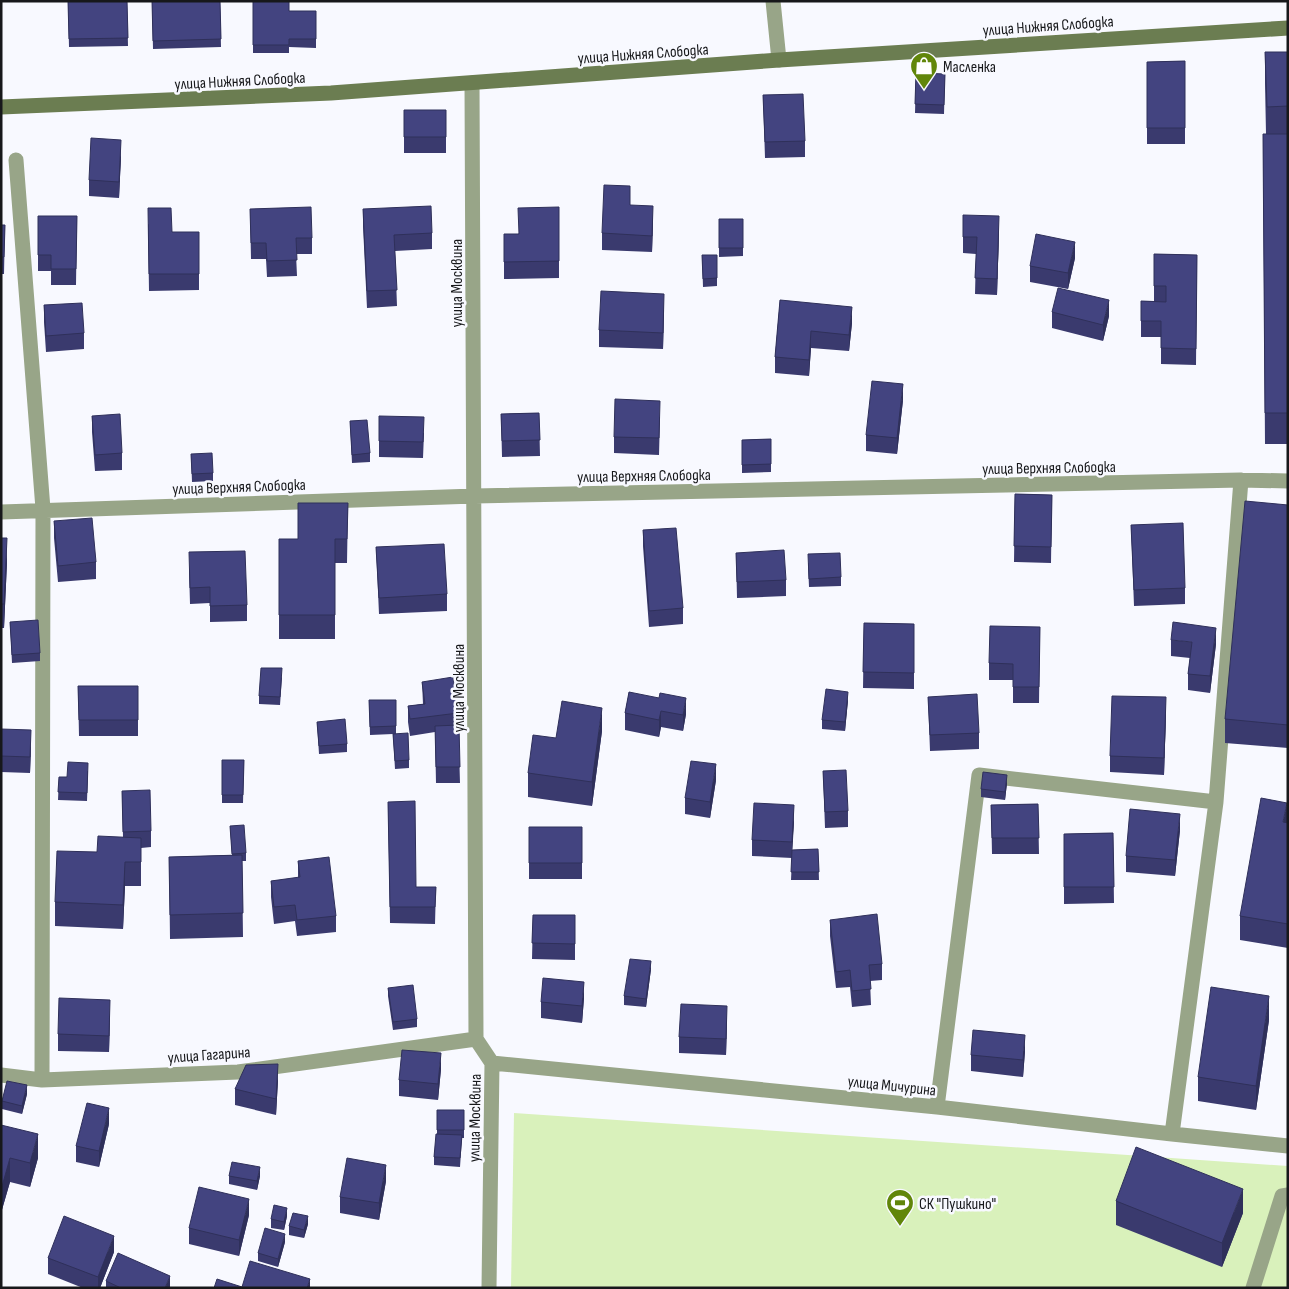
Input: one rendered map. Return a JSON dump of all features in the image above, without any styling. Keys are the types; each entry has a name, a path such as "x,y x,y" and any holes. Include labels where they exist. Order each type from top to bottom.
{"main road":[{"name":"улица Нижняя Слободка","path":"1,106 322,94 779,60 1288,28"}],"street":[{"path":"773,1 779,60"},
{"name":"улица Москвина","path":"472,83 476,1039 492,1063 489,1288"},
{"path":"16,160 43,509 42,1080"},
{"path":"1172,1134 1216,802 1241,480"},
{"name":"улица Верхняя Слободка","path":"1,512 43,509 474,496 1241,480 1288,481"},
{"path":"937,1107 979,775 1216,802"},
{"name":"улица Гагарина","path":"1,1075 42,1080 238,1072 476,1039"},
{"name":"улица Мичурина","path":"492,1063 937,1107 1288,1146"},
{"path":"1253,1288 1282,1196 1288,1195"}],"green space":[{"name":"СК \"Пушкино\"","path":"514,1113 1288,1166 1288,1288 511,1288"}],"building":[{"path":"68,1 127,1 128,38 69,39"},
{"path":"152,1 220,1 221,39 153,41"},
{"path":"253,1 289,1 289,11 316,11 316,39 289,39 289,45 253,45"},
{"path":"1265,52 1288,52 1288,106 1267,107"},
{"path":"1185,61 1185,128 1147,128 1147,62"},
{"path":"916,73 945,74 944,105 915,104"},
{"path":"803,94 805,141 765,142 763,95"},
{"path":"404,110 446,110 446,137 404,137"},
{"path":"1263,134 1288,134 1288,413 1265,413"},
{"path":"91,138 121,140 119,182 89,180"},
{"path":"604,185 630,186 630,205 653,206 652,236 602,233"},
{"path":"431,206 432,233 394,235 397,290 367,291 363,209"},
{"path":"311,207 312,238 296,238 297,260 267,261 266,243 251,243 250,209"},
{"path":"559,207 559,261 504,262 504,234 519,234 518,208"},
{"path":"148,208 171,208 172,232 199,232 199,274 149,274"},
{"path":"963,215 999,216 997,279 975,278 977,237 963,237"},
{"path":"38,216 77,216 76,269 51,269 51,255 38,255"},
{"path":"719,219 743,219 743,248 719,248"},
{"path":"1,225 5,225 4,257 1,257"},
{"path":"1036,234 1075,242 1068,273 1030,266"},
{"path":"1154,254 1197,255 1196,349 1161,348 1161,321 1141,321 1141,301 1166,302 1166,286 1154,286"},
{"path":"702,255 717,255 717,278 703,279"},
{"path":"1058,288 1109,300 1103,325 1052,312"},
{"path":"601,291 664,294 663,333 599,330"},
{"path":"780,300 852,307 849,335 811,331 809,360 775,357"},
{"path":"82,303 84,333 46,336 44,305"},
{"path":"872,381 903,384 897,438 866,435"},
{"path":"615,399 660,401 659,438 614,437"},
{"path":"539,413 540,440 502,441 501,414"},
{"path":"120,414 122,453 95,455 92,416"},
{"path":"379,416 424,417 423,442 379,441"},
{"path":"367,420 370,453 352,455 350,421"},
{"path":"771,439 771,464 742,465 742,440"},
{"path":"212,453 213,473 192,474 191,454"},
{"path":"1015,494 1052,495 1051,547 1014,546"},
{"path":"1245,501 1288,505 1288,725 1225,719"},
{"path":"298,503 348,503 347,539 335,539 335,615 279,615 279,539 298,539"},
{"path":"92,518 96,562 58,566 54,521"},
{"path":"1183,523 1185,588 1134,590 1131,525"},
{"path":"676,528 683,608 649,611 643,530"},
{"path":"1,538 7,538 4,604 1,604"},
{"path":"444,544 447,594 379,598 376,547"},
{"path":"784,550 786,580 737,582 736,553"},
{"path":"245,551 247,605 210,606 210,587 190,588 189,552"},
{"path":"840,553 841,577 809,579 808,554"},
{"path":"38,620 40,653 12,655 10,622"},
{"path":"1173,622 1216,628 1210,676 1188,674 1192,642 1171,640"},
{"path":"864,623 914,624 914,673 863,672"},
{"path":"990,626 1040,627 1039,687 1013,687 1013,664 989,663"},
{"path":"261,668 282,668 280,697 259,696"},
{"path":"453,677 458,713 410,719 408,706 425,704 422,682"},
{"path":"78,686 138,686 138,720 79,720"},
{"path":"826,689 848,692 845,722 822,720"},
{"path":"629,692 659,698 660,693 686,698 683,715 661,711 659,720 625,713"},
{"path":"977,694 979,733 930,735 928,697"},
{"path":"1112,696 1166,697 1164,758 1110,756"},
{"path":"369,700 396,700 396,726 370,727"},
{"path":"562,701 602,708 592,782 528,773 533,735 556,738"},
{"path":"345,719 347,744 319,746 317,722"},
{"path":"459,725 460,767 436,767 435,726"},
{"path":"1,729 31,730 30,757 1,756"},
{"path":"408,733 409,760 395,761 393,734"},
{"path":"222,760 244,760 243,795 222,795"},
{"path":"691,761 716,764 710,802 685,798"},
{"path":"68,762 88,763 87,793 58,792 59,777 67,777"},
{"path":"846,770 848,811 825,812 823,771"},
{"path":"983,772 1007,775 1005,792 981,789"},
{"path":"150,790 151,831 123,832 122,791"},
{"path":"1261,798 1287,803 1283,822 1288,823 1288,924 1240,916"},
{"path":"415,801 416,887 436,887 435,907 390,907 388,802"},
{"path":"754,803 794,805 792,842 752,840"},
{"path":"1038,804 1039,838 992,838 991,805"},
{"path":"1130,809 1180,814 1175,860 1126,856"},
{"path":"244,825 246,853 232,854 230,826"},
{"path":"529,827 582,827 582,863 529,863"},
{"path":"1113,833 1114,887 1064,887 1064,834"},
{"path":"98,836 141,838 141,862 125,862 123,905 55,902 57,851 97,852"},
{"path":"818,849 819,872 791,872 792,850"},
{"path":"242,855 243,913 170,915 169,857"},
{"path":"329,857 336,916 297,920 295,905 274,907 271,881 300,877 298,861"},
{"path":"877,914 882,964 869,965 871,989 852,991 850,970 836,972 830,920"},
{"path":"533,915 575,915 575,944 532,943"},
{"path":"630,959 651,961 646,999 624,996"},
{"path":"543,978 584,982 582,1006 541,1002"},
{"path":"413,985 417,1019 393,1022 388,988"},
{"path":"1211,987 1269,996 1256,1086 1198,1077"},
{"path":"59,998 110,1000 109,1036 58,1034"},
{"path":"681,1004 727,1006 726,1039 679,1037"},
{"path":"973,1030 1025,1035 1023,1060 971,1055"},
{"path":"402,1050 441,1053 438,1084 399,1080"},
{"path":"278,1064 276,1099 235,1089 246,1065"},
{"path":"7,1081 27,1085 22,1106 2,1101"},
{"path":"87,1103 109,1108 99,1151 76,1146"},
{"path":"437,1110 464,1110 464,1130 437,1130"},
{"path":"1,1125 38,1134 30,1163 10,1158 1,1190"},
{"path":"436,1134 462,1135 460,1158 434,1157"},
{"path":"1136,1147 1243,1189 1222,1243 1116,1201"},
{"path":"347,1158 386,1165 379,1203 340,1197"},
{"path":"232,1162 260,1167 257,1181 229,1176"},
{"path":"199,1187 249,1199 239,1240 189,1228"},
{"path":"274,1205 287,1208 284,1222 271,1219"},
{"path":"293,1213 308,1216 304,1230 289,1226"},
{"path":"64,1216 114,1236 98,1277 48,1258"},
{"path":"265,1228 285,1234 278,1259 258,1253"},
{"path":"118,1253 170,1276 165,1288 121,1288 106,1281"},
{"path":"250,1261 310,1279 307,1288 214,1288 217,1279 242,1287"}],"place":[{"name":"Масленка","path":"924,90"},
{"name":"СК \"Пушкино\"","path":"900,1227"}]}
